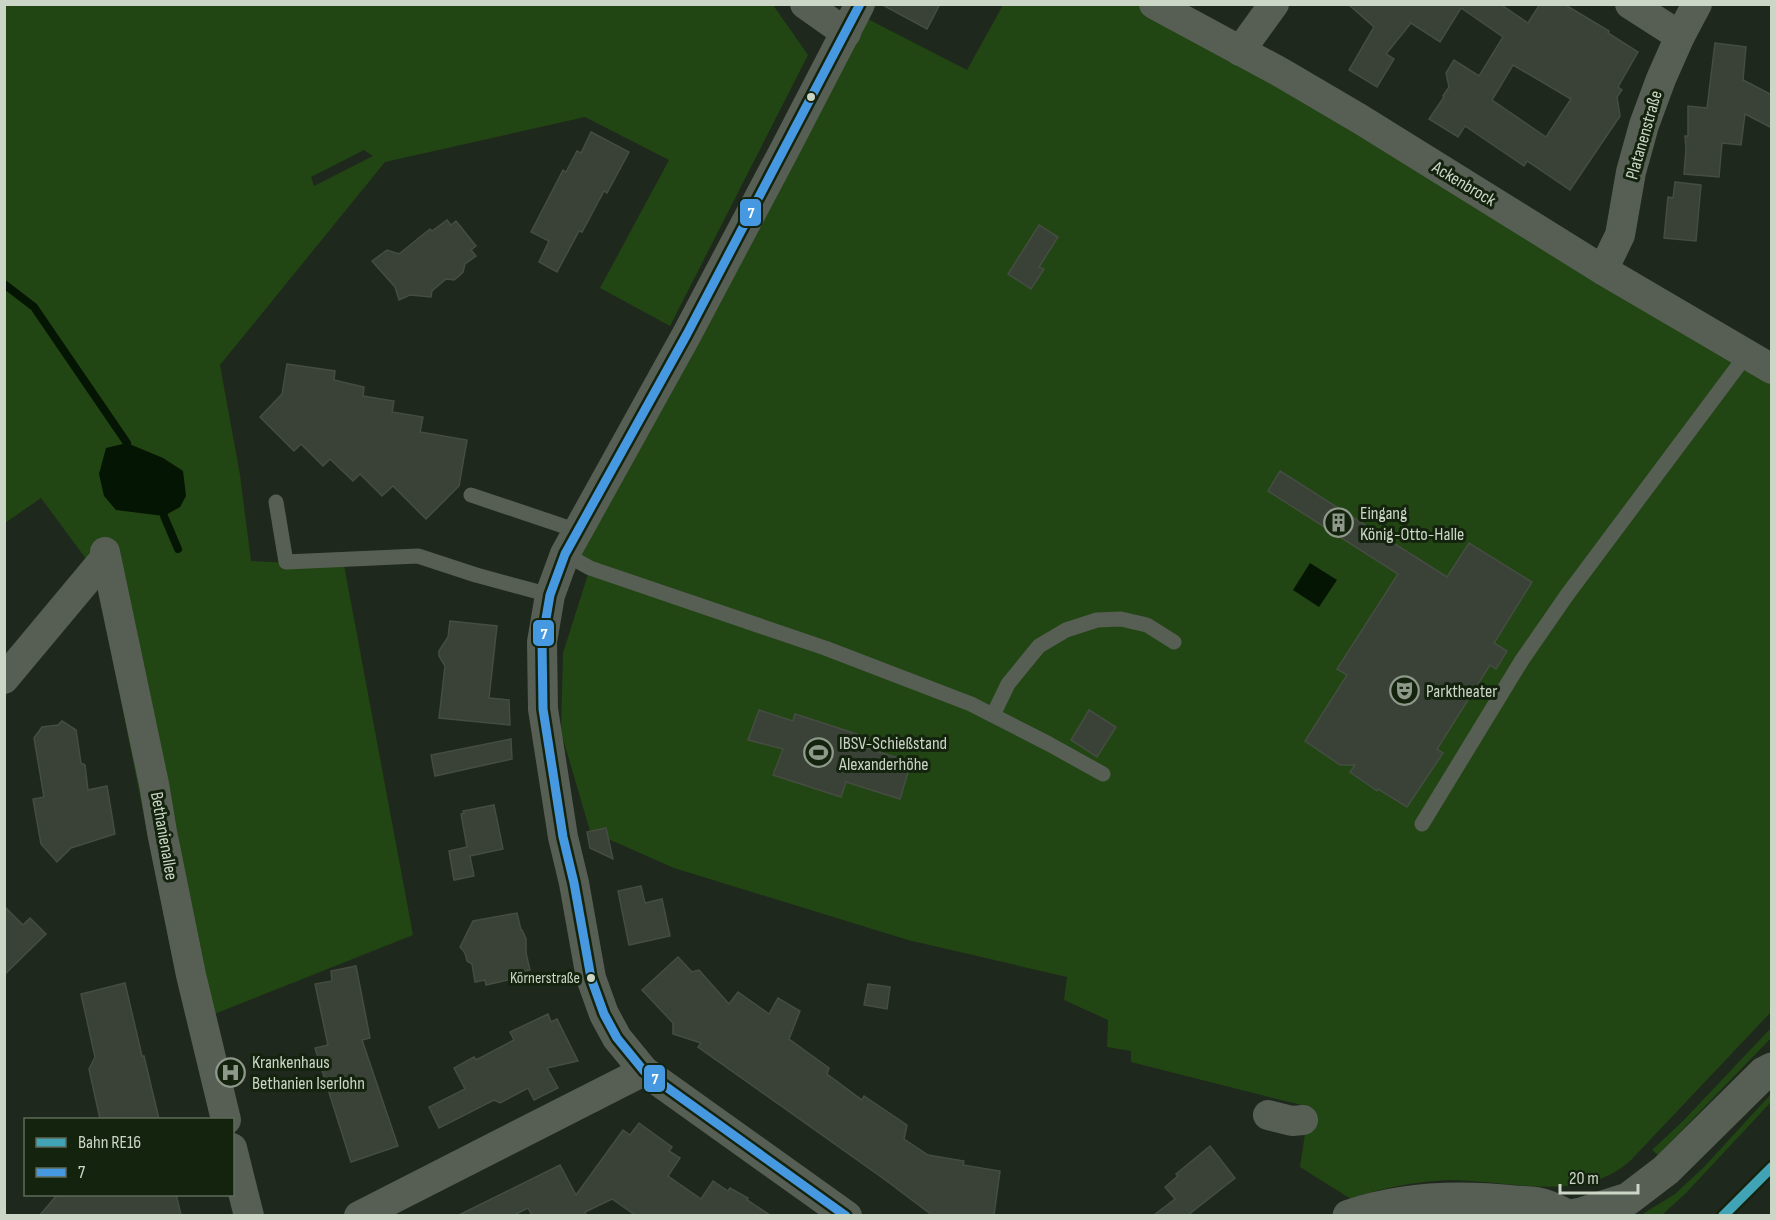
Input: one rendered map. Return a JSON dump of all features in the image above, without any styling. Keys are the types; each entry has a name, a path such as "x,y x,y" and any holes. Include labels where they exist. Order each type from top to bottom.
{"street":[{"path":"805,4 855,12 687,334 571,542 550,595 542,642 543,710 563,837 591,978 604,1014 617,1038 644,1071 847,1215"},
{"name":"Ackenbrock","path":"1154,4 1360,119 1603,270 1759,362"},
{"path":"1240,51 1274,4"},
{"path":"1630,4 1680,36"},
{"name":"Platanenstraße","path":"1603,270 1620,235 1631,172 1660,79 1697,4"},
{"name":"Bethanienallee","path":"4,679 105,555 154,784 191,975 226,1118"},
{"path":"1350,1215 1399,1203 1497,1200 1545,1205 1569,1215 1581,1214 1628,1199 1666,1170 1769,1066"},
{"path":"359,1215 644,1071"},
{"path":"1268,1115 1292,1121 1303,1120"},
{"path":"234,1160 242,1209"}],"lane":[{"path":"1422,824 1522,660 1567,595 1759,362"},
{"path":"471,495 571,542 590,568 825,648 970,704 1103,774"},
{"path":"276,502 286,562 418,556 550,595"},
{"path":"993,715 1008,684 1039,646 1066,630 1097,620 1121,620 1147,625 1174,642"}],"green space":[{"path":"5,5 773,5 808,55 670,326 600,288 669,160 585,117 385,162 220,365 240,475 251,561 344,565 413,935 189,1024 169,941 95,571 41,498 5,523","holes":["364,150 373,156 314,186 311,177"]},
{"path":"1003,5 1142,5 1771,377 1771,1012 1632,1159 1613,1173 1591,1182 1569,1186 1545,1187 1450,1180 1426,1182 1387,1188 1351,1199 1300,1167 1309,1107 1131,1062 1131,1051 1107,1047 1108,1020 1064,1000 1067,977 908,940 674,868 590,831 561,732 563,653 590,568 573,554 858,14 967,70"},
{"path":"1770,1029 1771,1038 1658,1155 1652,1150 1684,1120"},
{"path":"1771,1094 1771,1102 1686,1193 1662,1215 1641,1215 1675,1194 1704,1167"}],"shaded area":[{"path":"127,443 163,458 183,471 186,496 180,507 164,516 116,510 104,496 99,474 106,448"},
{"path":"1310,563 1337,580 1319,607 1293,590"}],"building":[{"path":"881,4 940,4 927,29"},
{"path":"1348,4 1500,4 1528,23 1540,4 1564,4 1609,31 1608,33 1638,52 1618,87 1622,90 1617,97 1620,116 1570,190 1527,161 1524,166 1465,126 1458,137 1429,119 1449,87 1446,73 1454,60 1479,76 1503,37 1461,8 1440,42 1411,23 1386,54 1394,59 1377,87 1349,70 1374,27","holes":["1513,65 1571,99 1546,137 1492,100"]},
{"path":"1715,43 1746,47 1743,80 1772,95 1772,128 1745,114 1741,145 1722,143 1719,177 1684,174 1688,106 1707,108"},
{"path":"591,132 629,152 607,193 604,191 582,232 579,231 557,272 539,262 549,241 531,232 563,170 566,172 577,151 581,153"},
{"path":"1675,182 1701,185 1696,241 1664,238 1668,197 1673,198"},
{"path":"447,220 451,225 456,221 476,246 471,250 476,256 465,264 463,272 454,280 446,279 432,291 431,297 410,295 399,300 395,287 372,261 387,250 399,254 430,229 432,231"},
{"path":"1039,225 1058,237 1039,267 1044,269 1031,289 1008,274"},
{"path":"287,364 335,371 334,380 364,387 363,396 394,401 392,412 423,417 420,432 467,440 459,486 426,519 393,486 382,496 360,474 353,481 330,459 323,466 301,444 294,451 260,417 282,394"},
{"name":"Parktheater","path":"1280,471 1447,577 1469,543 1532,582 1494,643 1507,651 1496,669 1490,665 1437,749 1443,753 1407,807 1378,789 1377,791 1350,772 1355,765 1340,765 1305,741 1347,675 1337,669 1398,574 1268,491"},
{"path":"450,621 497,626 489,698 509,700 510,725 439,718 445,666 439,656 439,651 448,637"},
{"name":"IBSV-Schießstand Alexanderhöhe","path":"759,710 793,721 795,714 869,738 863,747 911,762 900,799 846,782 841,797 773,775 783,749 748,740"},
{"path":"1089,710 1116,727 1097,757 1071,740"},
{"path":"62,721 76,730 81,763 85,765 88,790 107,786 115,834 71,848 57,862 41,844 33,799 44,797 34,738 42,727 58,725"},
{"path":"511,739 512,759 435,776 431,755"},
{"path":"494,805 503,849 470,856 474,876 454,880 449,851 467,847 461,814 464,813 463,811"},
{"path":"606,828 613,859 590,848 587,832"},
{"path":"641,886 645,903 662,899 670,936 629,945 618,891"},
{"path":"4,906 23,925 30,918 46,934 4,975"},
{"path":"517,913 526,939 530,970 510,974 512,979 486,985 485,980 475,982 472,964 467,961 460,947 473,921"},
{"path":"678,957 692,972 699,970 729,1004 738,992 769,1014 778,998 800,1011 789,1039 829,1068 827,1074 862,1100 864,1096 907,1125 904,1139 928,1155 964,1161 963,1165 1000,1171 994,1215 932,1215 698,1047 701,1043 673,1034 673,1023 642,990"},
{"path":"356,966 370,1038 362,1040 398,1146 351,1162 315,1048 328,1045 315,984 332,981 331,971"},
{"path":"125,983 159,1118 100,1118 89,1069 95,1057 81,994"},
{"path":"868,984 890,987 887,1009 864,1005"},
{"path":"548,1014 551,1022 557,1019 578,1061 547,1068 558,1088 534,1100 528,1088 500,1103 494,1100 439,1128 429,1107 465,1089 454,1068 474,1057 476,1060 514,1040 510,1032"},
{"path":"639,1123 672,1147 669,1151 680,1158 668,1176 701,1199 713,1181 728,1191 730,1188 748,1198 747,1200 770,1215 635,1215 612,1199 585,1212 586,1215 532,1215 528,1208 514,1215 459,1215 560,1165 576,1195 623,1130 630,1135"},
{"path":"1210,1146 1235,1178 1188,1215 1154,1215 1175,1199 1165,1187 1178,1176 1176,1174"},
{"path":"56,1196 176,1196 181,1215 40,1215"}],"waterway":[{"path":"4,284 34,307 127,443"},
{"path":"164,516 178,549"}],"rail line":[{"name":"RE16","path":"1723,1216 1772,1167"}],"transit line":[{"name":"7","path":"846,1216 644,1071 617,1038 604,1014 591,978 574,883 563,837 543,709 542,642 550,595 565,554 687,334 860,4"}],"place":[{"name":"Eingang König-Otto-Halle","path":"1339,523"},
{"name":"Parktheater","path":"1405,691"},
{"name":"IBSV-Schießstand Alexanderhöhe","path":"818,753"},
{"name":"Körnerstraße","path":"591,978"},
{"name":"Krankenhaus Bethanien Iserlohn","path":"231,1072"}]}
